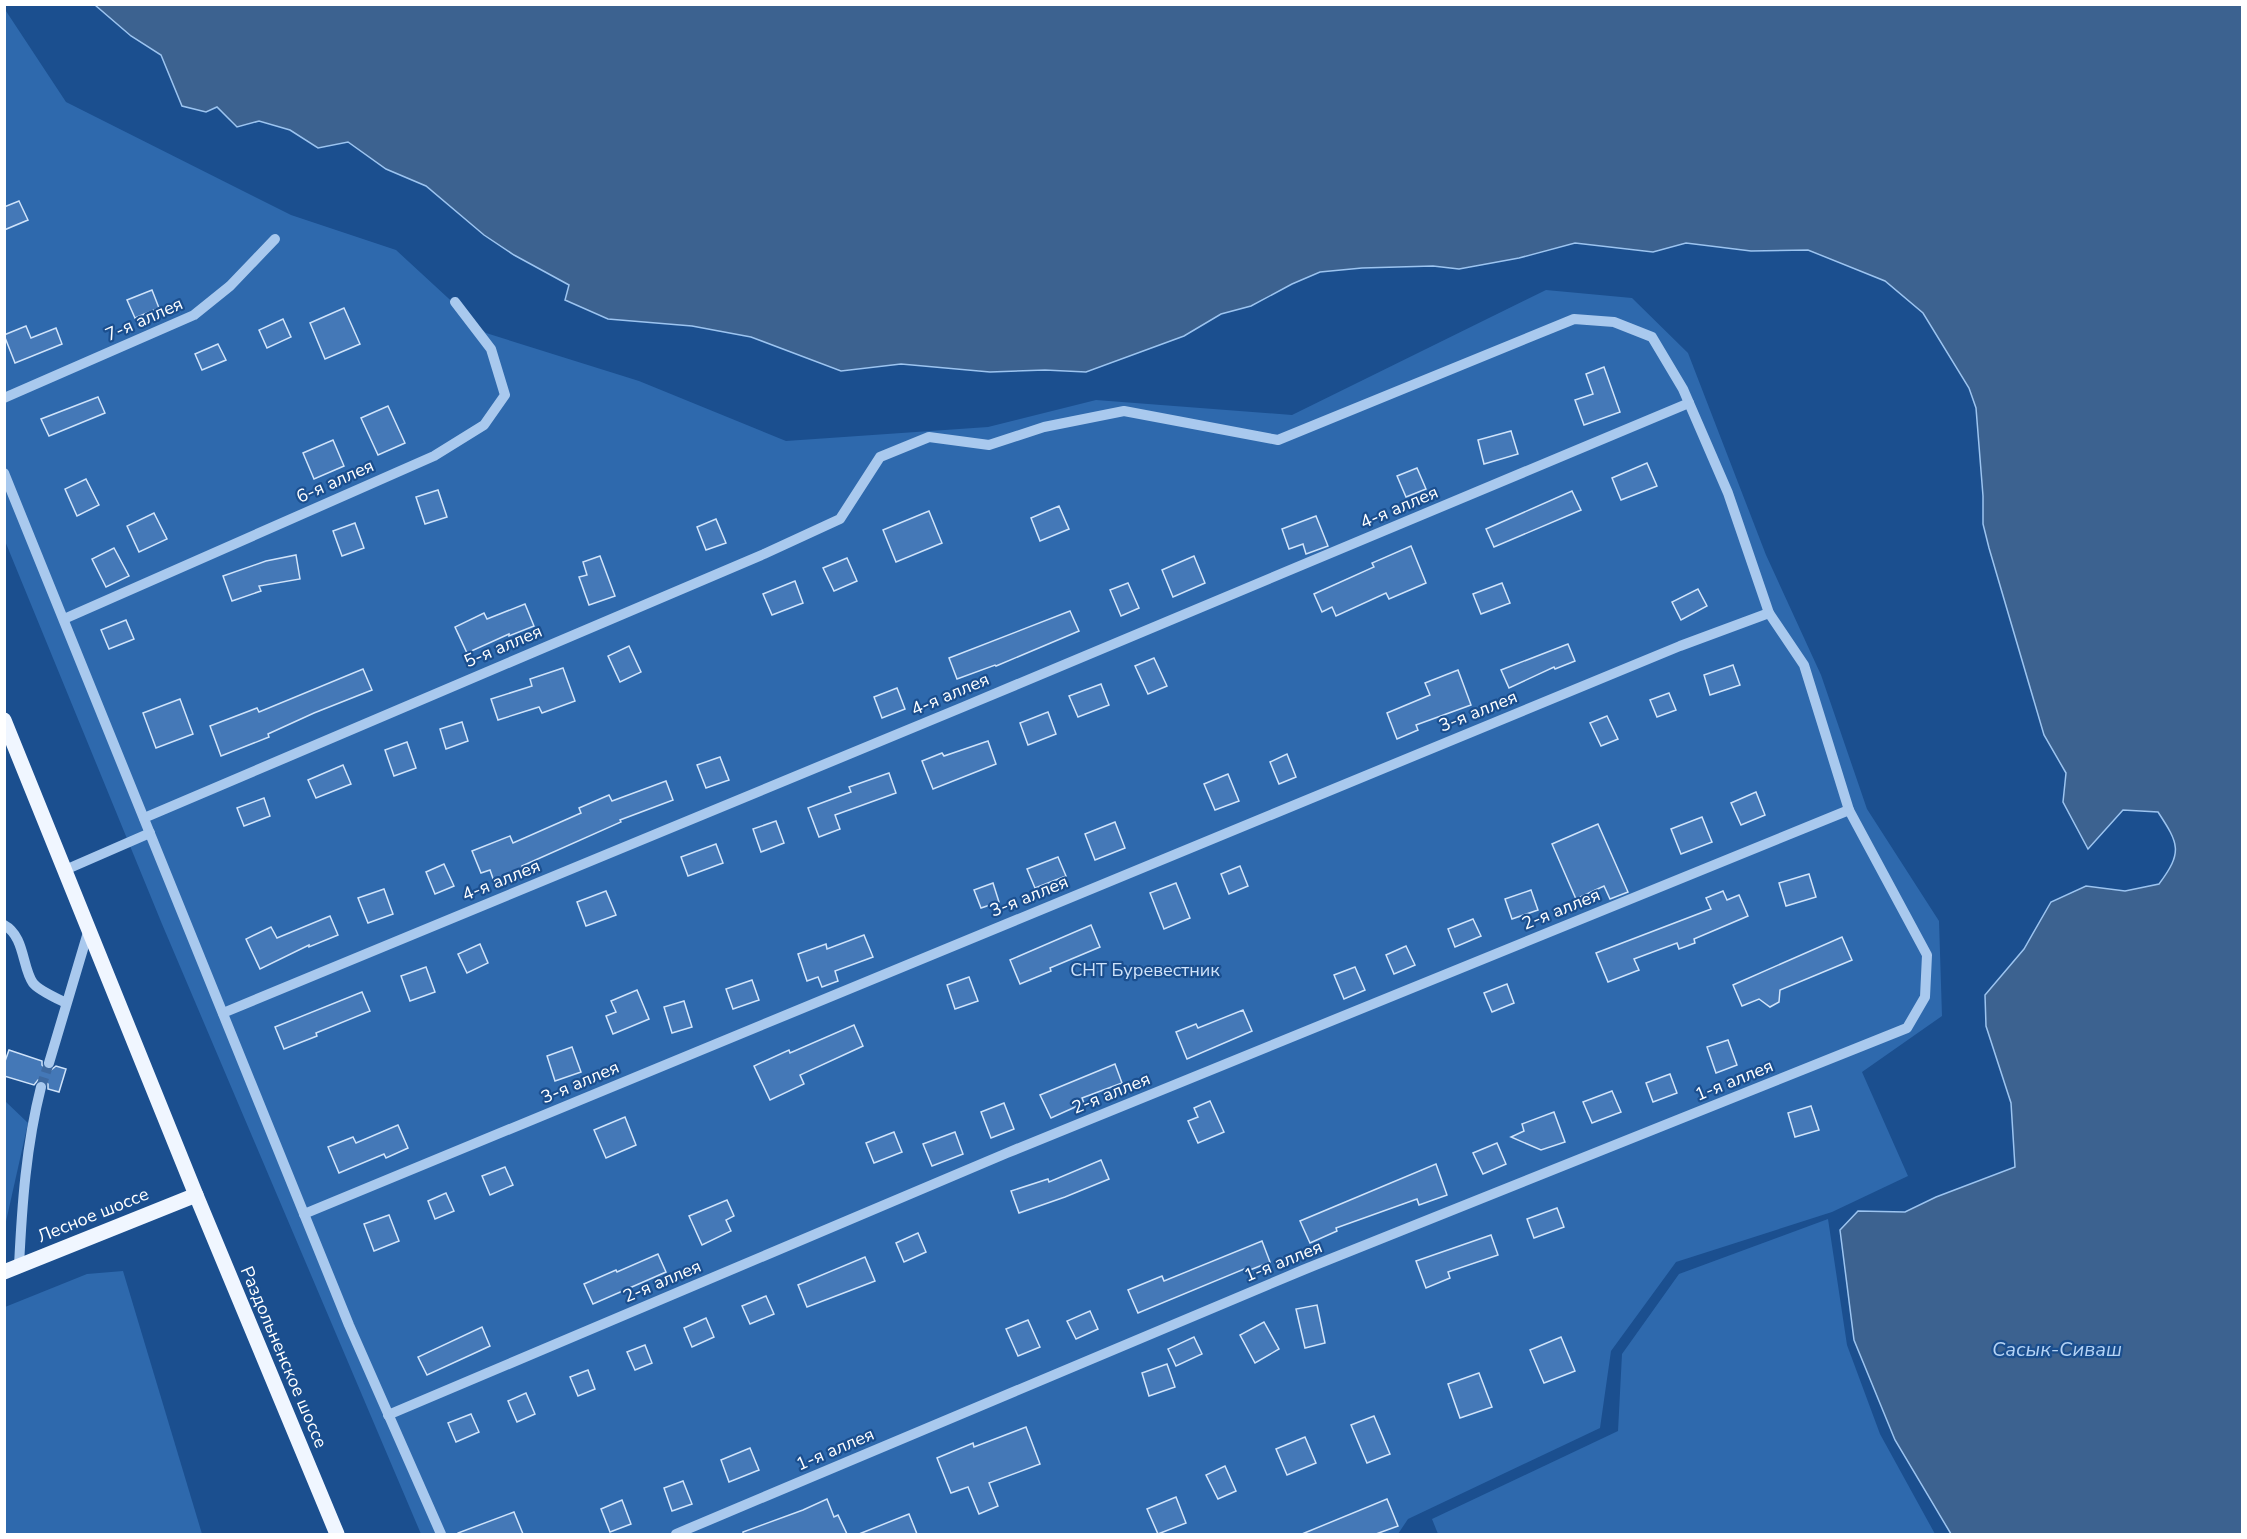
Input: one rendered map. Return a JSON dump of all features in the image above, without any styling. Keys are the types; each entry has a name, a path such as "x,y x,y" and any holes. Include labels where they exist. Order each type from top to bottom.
{"main road":[{"name":"Раздольненское шоссе","path":"4,720 196,1195 337,1534"},
{"name":"Лесное шоссе","path":"4,1272 196,1195"}],"lane":[{"name":"7-я аллея","path":"4,398 195,315 230,286 276,239"},
{"name":"6-я аллея","path":"64,619 434,456 484,425 505,395 490,349 455,302"},
{"name":"5-я аллея","path":"144,818 764,554 840,519 880,457 929,437 988,445 1044,427 1124,411 1278,440 1574,319 1614,322 1652,337 1689,403 1728,494 1768,613 1804,665 1849,810 1927,955 1925,998 1907,1028"},
{"name":"4-я аллея","path":"223,1013 1689,403"},
{"path":"4,473 349,1325 441,1534"},
{"name":"3-я аллея","path":"304,1214 1658,655 1768,613"},
{"name":"2-я аллея","path":"388,1415 1007,1153 1849,810"},
{"path":"65,870 150,833"},
{"path":"4,925 12,929 34,984 66,1003"},
{"path":"49,1064 89,929"},
{"name":"1-я аллея","path":"676,1534 1303,1270 1907,1028"},
{"path":"19,1266 22,1194 33,1120 41,1087"}],"green space":[{"name":"СНТ Буревестник","path":"4,8 66,102 291,215 396,250 486,333 639,381 786,441 988,427 1096,400 1292,415 1546,290 1632,298 1688,353 1766,555 1821,675 1867,809 1939,921 1942,1016 1862,1072 1908,1176 1832,1212 1676,1262 1611,1351 1600,1428 1408,1519 1398,1534 421,1534 162,924 5,541"},
{"path":"5,1101 28,1123 5,1226"},
{"path":"1828,1219 1847,1345 1880,1434 1935,1534 1438,1534 1432,1519 1618,1431 1622,1354 1679,1274"},
{"path":"123,1271 202,1534 5,1534 5,1307 87,1274"}],"water":[{"name":"Сасык-Сиваш","path":"95,5 2242,5 2242,1534 1951,1534 1895,1440 1854,1340 1840,1230 1858,1211 1905,1212 1936,1197 2015,1167 2011,1103 1986,1026 1985,995 2024,949 2051,902 2086,886 2125,891 2159,884 2175,856 2174,840 2158,812 2123,810 2088,849 2063,802 2066,773 2044,735 1983,524 1976,408 1969,388 1923,313 1885,281 1808,250 1751,251 1686,243 1653,252 1575,243 1519,258 1459,269 1433,266 1320,272 1251,306 1221,314 1184,336 1086,372 1045,370 990,372 901,364 841,371 751,337 692,326 608,319 565,300 569,285 514,255 484,235 426,186 386,169 348,142 318,148 290,130 259,121 237,127 217,107 206,112 182,106 161,55 131,36"}],"building":[{"path":"19,201 28,220 4,230 4,207"},
{"path":"152,290 159,308 135,318 127,300"},
{"path":"344,308 360,344 325,359 310,323"},
{"path":"283,319 291,337 267,348 259,330"},
{"path":"26,326 31,338 56,328 62,344 15,363 4,335"},
{"path":"218,344 226,360 202,370 195,354"},
{"path":"1604,367 1620,412 1584,425 1575,400 1593,394 1586,374"},
{"path":"98,397 105,413 49,436 41,419"},
{"path":"388,406 405,443 378,455 361,418"},
{"path":"1511,431 1518,454 1484,464 1478,440"},
{"path":"333,440 344,466 314,479 303,453"},
{"path":"1647,463 1657,486 1621,500 1612,478"},
{"path":"1417,468 1426,489 1406,497 1397,476"},
{"path":"86,479 99,505 77,516 65,489"},
{"path":"438,490 447,517 425,524 416,497"},
{"path":"1572,491 1581,510 1494,547 1486,529"},
{"path":"1059,506 1069,529 1040,541 1031,518"},
{"path":"929,511 942,543 896,562 883,530"},
{"path":"154,513 167,539 139,552 127,526"},
{"path":"1316,516 1328,546 1306,554 1303,544 1289,549 1282,529"},
{"path":"716,519 726,543 706,550 697,527"},
{"path":"355,523 364,548 342,556 333,531"},
{"path":"1411,546 1426,583 1389,599 1386,593 1336,616 1332,607 1322,612 1314,594 1374,567 1372,563"},
{"path":"114,548 129,576 106,587 92,559"},
{"path":"296,555 300,579 259,586 261,591 232,601 223,576 266,561"},
{"path":"600,556 615,596 589,605 579,577 587,575 583,562"},
{"path":"1194,556 1205,583 1173,597 1162,570"},
{"path":"847,558 857,581 834,591 823,568"},
{"path":"795,581 803,603 772,615 763,594"},
{"path":"1128,583 1139,608 1121,616 1110,590"},
{"path":"1502,583 1510,603 1481,614 1473,594"},
{"path":"1698,589 1707,606 1681,620 1672,602"},
{"path":"525,604 534,626 509,636 509,634 467,653 455,627 484,613 487,619"},
{"path":"1070,611 1079,631 996,666 957,679 949,658"},
{"path":"126,620 134,639 109,649 101,630"},
{"path":"1568,644 1575,661 1555,669 1554,667 1509,688 1501,670"},
{"path":"629,646 641,672 620,682 608,656"},
{"path":"1154,658 1167,686 1148,694 1135,666"},
{"path":"1733,665 1740,685 1710,695 1704,675"},
{"path":"563,668 575,701 542,713 539,707 498,720 491,699 532,686 530,679"},
{"path":"363,669 372,690 314,713 268,734 269,737 221,756 210,726 257,708 259,712"},
{"path":"1458,670 1471,705 1416,725 1418,730 1397,739 1387,713 1430,695 1425,683"},
{"path":"1101,684 1109,705 1078,717 1069,696"},
{"path":"897,688 905,709 882,718 874,697"},
{"path":"1669,693 1676,710 1657,717 1650,700"},
{"path":"180,699 193,734 156,748 143,713"},
{"path":"1048,712 1056,734 1028,745 1020,723"},
{"path":"1607,716 1618,739 1601,746 1590,723"},
{"path":"462,722 468,741 446,749 440,729"},
{"path":"988,741 996,764 933,789 922,761 942,753 944,756"},
{"path":"407,742 416,768 394,776 385,750"},
{"path":"1287,754 1296,777 1279,784 1270,762"},
{"path":"720,757 729,780 706,788 697,765"},
{"path":"343,765 351,784 316,798 308,780"},
{"path":"889,773 896,793 835,815 840,829 819,837 808,808 851,792 849,787"},
{"path":"1228,774 1239,801 1215,810 1204,784"},
{"path":"666,781 673,800 620,820 621,822 522,866 525,876 496,887 490,870 481,873 472,851 510,836 513,843 581,813 579,808 609,795 612,801"},
{"path":"1756,792 1765,815 1741,825 1731,803"},
{"path":"264,798 270,816 244,826 237,808"},
{"path":"1702,817 1712,842 1681,854 1671,829"},
{"path":"776,821 784,843 761,852 753,829"},
{"path":"1115,822 1125,848 1095,860 1085,834"},
{"path":"1598,824 1628,892 1610,899 1604,886 1576,899 1552,844"},
{"path":"716,844 723,863 688,876 681,857"},
{"path":"1058,857 1066,876 1035,888 1027,869"},
{"path":"444,864 454,886 435,894 426,872"},
{"path":"1240,866 1248,886 1229,894 1221,874"},
{"path":"1809,874 1816,897 1786,906 1779,883"},
{"path":"993,883 999,902 981,908 974,890"},
{"path":"1176,883 1190,918 1164,929 1150,893"},
{"path":"384,889 393,914 368,923 358,898"},
{"path":"1531,890 1538,910 1512,919 1505,899"},
{"path":"606,891 616,915 586,926 577,902"},
{"path":"1723,891 1727,900 1739,895 1748,916 1694,939 1695,943 1679,949 1677,943 1634,959 1639,970 1608,982 1596,953 1711,909 1706,898"},
{"path":"330,916 338,935 309,947 309,945 260,969 246,939 271,927 277,938"},
{"path":"1473,919 1481,936 1455,947 1448,929"},
{"path":"1091,925 1100,947 1050,968 1051,971 1020,984 1010,960"},
{"path":"864,935 873,957 835,971 838,981 822,987 818,977 807,981 798,954 826,944 827,949"},
{"path":"1842,937 1852,960 1780,990 1779,1002 1770,1007 1759,999 1742,1006 1733,985"},
{"path":"480,944 488,963 467,973 458,954"},
{"path":"1406,946 1415,965 1394,974 1386,955"},
{"path":"426,967 435,992 410,1001 401,976"},
{"path":"1355,967 1365,990 1344,999 1334,975"},
{"path":"969,977 978,1001 955,1009 947,985"},
{"path":"752,980 759,1000 733,1009 726,989"},
{"path":"1507,984 1514,1003 1492,1012 1484,993"},
{"path":"637,990 649,1019 613,1034 606,1016 616,1012 611,1001"},
{"path":"362,992 370,1011 284,1049 275,1027"},
{"path":"684,1001 692,1027 672,1033 664,1007"},
{"path":"1243,1010 1252,1031 1187,1059 1176,1032 1196,1024 1198,1028"},
{"path":"854,1025 863,1046 800,1075 804,1084 770,1100 754,1066"},
{"path":"1728,1040 1737,1065 1716,1073 1707,1047"},
{"path":"572,1047 581,1072 555,1081 547,1056"},
{"path":"9,1050 42,1061 46,1070 51,1070 56,1066 66,1069 59,1092 48,1089 48,1084 43,1080 38,1080 34,1085 4,1076 4,1064"},
{"path":"1115,1064 1122,1083 1082,1098 1084,1103 1051,1118 1040,1095"},
{"path":"1670,1074 1677,1093 1653,1102 1646,1083"},
{"path":"1612,1091 1621,1112 1592,1123 1583,1102"},
{"path":"1210,1101 1224,1132 1198,1143 1188,1121 1198,1117 1194,1108"},
{"path":"1004,1103 1014,1129 991,1138 981,1112"},
{"path":"1811,1106 1819,1130 1795,1137 1788,1113"},
{"path":"1554,1112 1565,1142 1541,1150 1511,1137 1524,1131 1522,1124"},
{"path":"625,1117 636,1145 606,1158 594,1130"},
{"path":"398,1125 408,1148 386,1158 384,1154 339,1173 328,1147 353,1137 356,1143"},
{"path":"894,1132 902,1152 874,1163 866,1143"},
{"path":"955,1132 963,1154 932,1166 923,1144"},
{"path":"1497,1143 1506,1164 1483,1174 1473,1153"},
{"path":"1101,1160 1109,1179 1019,1213 1011,1191 1048,1179 1049,1182"},
{"path":"1436,1164 1447,1195 1419,1205 1417,1199 1336,1228 1337,1231 1310,1243 1300,1221"},
{"path":"505,1167 513,1185 490,1195 482,1176"},
{"path":"446,1193 454,1211 435,1219 428,1201"},
{"path":"727,1200 734,1216 726,1220 731,1231 702,1245 689,1216"},
{"path":"1557,1208 1564,1227 1534,1238 1527,1219"},
{"path":"389,1215 399,1241 374,1251 364,1224"},
{"path":"918,1233 926,1252 904,1262 896,1243"},
{"path":"1491,1235 1498,1255 1448,1272 1450,1278 1426,1288 1416,1261"},
{"path":"1262,1241 1270,1262 1250,1270 1249,1267 1138,1313 1128,1290 1162,1276 1164,1281"},
{"path":"658,1254 666,1272 593,1304 584,1284"},
{"path":"865,1257 875,1281 807,1307 798,1285"},
{"path":"766,1296 774,1314 750,1324 742,1306"},
{"path":"1317,1305 1325,1343 1305,1348 1296,1309"},
{"path":"1090,1311 1098,1329 1076,1339 1067,1321"},
{"path":"706,1318 714,1337 692,1347 684,1328"},
{"path":"1028,1320 1040,1347 1018,1356 1006,1329"},
{"path":"1264,1322 1279,1349 1255,1363 1240,1335"},
{"path":"482,1327 490,1346 427,1375 418,1357"},
{"path":"1194,1337 1202,1354 1176,1366 1168,1349"},
{"path":"1561,1337 1575,1371 1544,1383 1530,1350"},
{"path":"645,1345 652,1363 635,1370 627,1352"},
{"path":"1167,1364 1175,1387 1149,1396 1142,1373"},
{"path":"588,1370 595,1389 578,1396 570,1377"},
{"path":"1479,1373 1492,1407 1460,1418 1448,1384"},
{"path":"526,1393 535,1414 517,1422 508,1401"},
{"path":"471,1414 479,1432 456,1442 448,1423"},
{"path":"1374,1416 1390,1454 1367,1463 1351,1425"},
{"path":"1026,1427 1040,1464 989,1483 998,1506 979,1514 968,1487 951,1493 937,1458 973,1443 974,1447"},
{"path":"1305,1437 1316,1463 1287,1475 1276,1449"},
{"path":"750,1448 759,1470 729,1482 721,1460"},
{"path":"1225,1466 1236,1491 1218,1499 1206,1475"},
{"path":"683,1481 692,1504 672,1511 664,1488"},
{"path":"1176,1497 1186,1523 1158,1534 1147,1509"},
{"path":"827,1499 834,1517 838,1515 847,1534 743,1534 743,1532"},
{"path":"1387,1499 1398,1526 1376,1534 1302,1534"},
{"path":"622,1500 631,1524 610,1532 601,1509"},
{"path":"514,1512 523,1534 458,1534 458,1533"},
{"path":"909,1514 917,1534 859,1534"}],"tunnel":[{"path":"41,1087 49,1063"}]}
